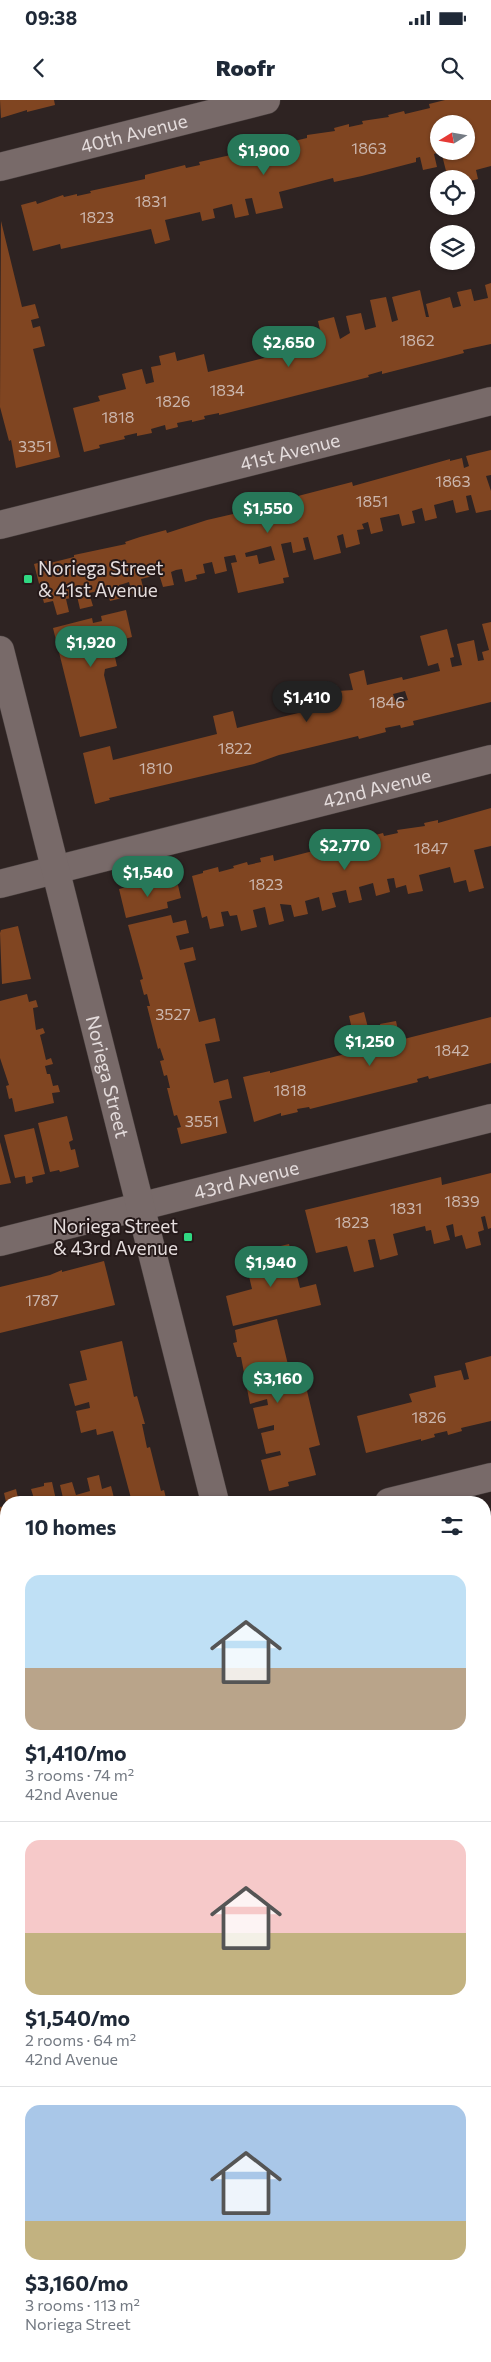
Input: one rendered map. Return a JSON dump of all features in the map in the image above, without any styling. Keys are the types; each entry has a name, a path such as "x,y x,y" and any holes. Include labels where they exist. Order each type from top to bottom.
{"street":[{"name":"40th Avenue","path":"0,167 266,100"},
{"name":"41st Avenue","path":"0,525 491,401"},
{"name":"Noriega Street","path":"0,650 213,1496"},
{"name":"42nd Avenue","path":"0,884 491,759"},
{"name":"43rd Avenue","path":"0,1242 491,1118"},
{"path":"413,1496 491,1477"}],"building":[{"path":"0,100 54,100 55,105 27,112 27,110 1,118"},
{"path":"445,100 491,100 491,166 476,170 478,179 475,180 475,170 446,170 443,160 475,160 475,115 430,115 430,160 435,160 437,167 423,170 420,157 416,158 416,162 362,176 334,182 333,178 279,192 283,208 256,214 252,198 245,199 249,215 235,218 232,204 213,209 215,218 202,221 200,212 165,220 170,240 155,244 151,229 61,249 60,244 33,251 21,205 36,201 37,204 63,195 64,197 91,193 90,191 145,179 145,175 185,165 186,168 200,165 199,162 268,147 267,145 294,138 294,141 307,138 307,135 335,131 334,128 349,124 349,127 363,124 362,121 389,117 388,115 404,111 405,114 430,108 429,104"},
{"path":"1,221 22,307 35,304 39,318 31,320 33,328 40,326 45,346 33,349 60,457 16,468 11,440 9,441 0,407"},
{"path":"491,283 491,344 463,350 464,353 382,374 382,371 368,375 369,377 219,415 219,413 204,416 205,419 177,423 178,427 166,430 165,425 151,429 152,433 137,436 137,433 124,436 125,439 99,445 100,448 84,452 73,408 100,401 98,396 126,389 122,374 142,369 146,384 154,382 151,367 161,365 159,356 175,352 177,361 204,354 208,372 316,345 314,336 321,334 318,321 334,317 340,339 350,333 346,316 361,313 365,330 376,327 370,300 386,297 392,322 398,320 392,297 420,290 426,317 429,317 426,304 450,297 453,308 461,306 457,292 471,289 474,301 488,298 485,285"},
{"path":"491,450 491,475 486,476 491,491 491,510 476,513 471,495 466,496 469,510 456,513 453,500 434,505 437,518 425,521 422,508 412,511 415,523 402,526 399,514 380,518 383,531 371,534 368,522 362,524 364,529 357,530 360,544 346,548 343,534 337,536 341,553 314,560 308,537 303,538 306,550 293,553 291,542 281,544 289,577 283,578 284,583 238,593 231,563 237,562 235,555 224,557 227,571 215,574 212,562 203,564 205,573 196,575 197,579 185,582 182,569 171,572 174,585 163,587 159,574 141,579 144,591 132,594 129,582 119,585 122,598 110,601 106,589 89,593 93,606 80,609 77,596 66,599 69,612 57,615 53,601 44,603 34,564 49,560 50,563 74,557 74,555 126,544 125,542 166,530 167,533 207,520 299,499 298,496 352,482 353,486 450,459 450,461 462,458 464,468 469,466 466,456","holes":["271,546 275,560 259,564 257,555 246,557 245,553"]},
{"path":"126,610 132,637 102,645 100,637 96,638 101,656 114,653 117,666 105,669 104,675 117,728 80,737 53,628 92,618 93,623 102,621 101,616"},
{"path":"491,622 491,702 413,721 414,725 401,728 400,725 385,728 386,732 359,739 358,736 279,755 254,764 109,798 110,800 95,804 83,753 110,746 113,760 217,734 213,716 233,711 237,728 327,706 323,688 337,685 338,691 353,690 349,674 364,670 367,685 402,677 403,680 440,671 438,663 428,666 420,636 447,629 454,657 450,658 452,667 462,665 457,644 474,640 478,661 484,660 482,652 489,650 482,624","holes":["405,691 408,700 396,703 393,694"]},
{"path":"491,808 491,846 474,850 484,888 469,892 466,880 454,883 450,867 419,875 423,891 408,894 406,885 396,888 394,878 387,879 390,892 376,896 373,883 359,887 362,900 349,903 346,890 332,893 336,907 322,911 319,897 305,901 308,914 294,917 291,905 280,904 284,921 269,925 265,907 253,910 257,927 241,931 237,915 230,916 228,911 221,912 224,926 210,929 207,916 202,918 192,876 203,873 203,871 218,867 219,872 247,862 248,865 261,862 260,858 273,855 274,861 383,833 384,836 398,833 397,830 425,826 424,823 438,820 438,823"},
{"path":"161,878 164,888 178,885 181,898 167,902 168,908 126,918 119,889"},
{"path":"171,915 173,923 186,920 189,933 176,936 180,950 193,947 196,960 184,963 199,1022 215,1018 220,1041 205,1044 214,1083 228,1079 232,1098 219,1101 227,1133 181,1144 177,1128 181,1127 177,1115 174,1116 167,1088 170,1088 167,1075 164,1076 160,1061 164,1060 160,1048 158,1049 147,1006 150,1006 147,994 144,995 140,980 143,979 128,925"},
{"path":"18,926 31,979 2,984 0,933 1,930"},
{"path":"27,994 29,1002 36,1000 38,1007 33,1008 36,1030 43,1028 45,1033 40,1035 46,1060 51,1058 53,1064 45,1066 47,1074 50,1074 53,1086 58,1085 60,1092 52,1093 54,1103 15,1112 12,1098 9,1099 6,1086 9,1085 0,1058 0,1001"},
{"path":"364,1012 373,1047 385,1044 380,1024 396,1021 400,1040 491,1017 491,1063 429,1079 428,1076 417,1079 418,1082 310,1109 309,1107 297,1109 298,1112 281,1116 281,1113 254,1122 243,1077 270,1071 270,1073 357,1051 349,1016"},
{"path":"67,1116 73,1140 69,1142 71,1150 75,1149 79,1167 60,1172 59,1170 50,1172 38,1123"},
{"path":"34,1128 45,1174 32,1177 33,1182 26,1184 25,1176 15,1178 4,1135"},
{"path":"0,1142 11,1183 0,1185"},
{"path":"491,1173 491,1228 488,1229 485,1216 481,1217 484,1230 478,1232 481,1245 466,1249 462,1235 455,1237 453,1224 446,1226 450,1240 434,1244 431,1230 426,1231 425,1226 393,1234 398,1255 380,1260 375,1239 368,1240 374,1267 354,1272 347,1246 316,1253 305,1210 441,1177 442,1185"},
{"path":"289,1244 300,1288 316,1284 321,1305 233,1326 226,1296 252,1289 244,1255"},
{"path":"104,1261 115,1305 0,1333 0,1287"},
{"path":"277,1319 290,1373 302,1370 320,1445 309,1448 316,1475 288,1482 289,1486 269,1491 261,1460 281,1455 280,1451 266,1454 261,1433 274,1430 274,1425 258,1429 253,1408 268,1405 267,1399 250,1404 241,1357 237,1357 233,1343 237,1342 235,1330"},
{"path":"122,1341 134,1397 137,1396 145,1424 142,1424 147,1448 150,1447 161,1491 164,1490 166,1496 130,1496 113,1431 97,1435 96,1429 81,1433 76,1411 90,1408 89,1402 75,1406 69,1384 87,1380 80,1351"},
{"path":"491,1356 491,1421 461,1428 462,1431 448,1435 447,1431 434,1434 435,1437 421,1441 421,1439 366,1453 357,1416 412,1402 409,1394 436,1387 434,1376 461,1370 464,1380 469,1379 465,1363"},
{"path":"99,1475 102,1489 111,1486 114,1496 63,1496 60,1485 72,1482 76,1495 90,1491 87,1478"},
{"path":"52,1482 55,1496 33,1496 31,1489 44,1486 44,1483"},
{"path":"16,1489 18,1496 5,1496 4,1493"}],"place":[{"name":"Noriega Street & 41st Avenue","path":"28,579"},
{"name":"Noriega Street & 43rd Avenue","path":"188,1237"}]}
